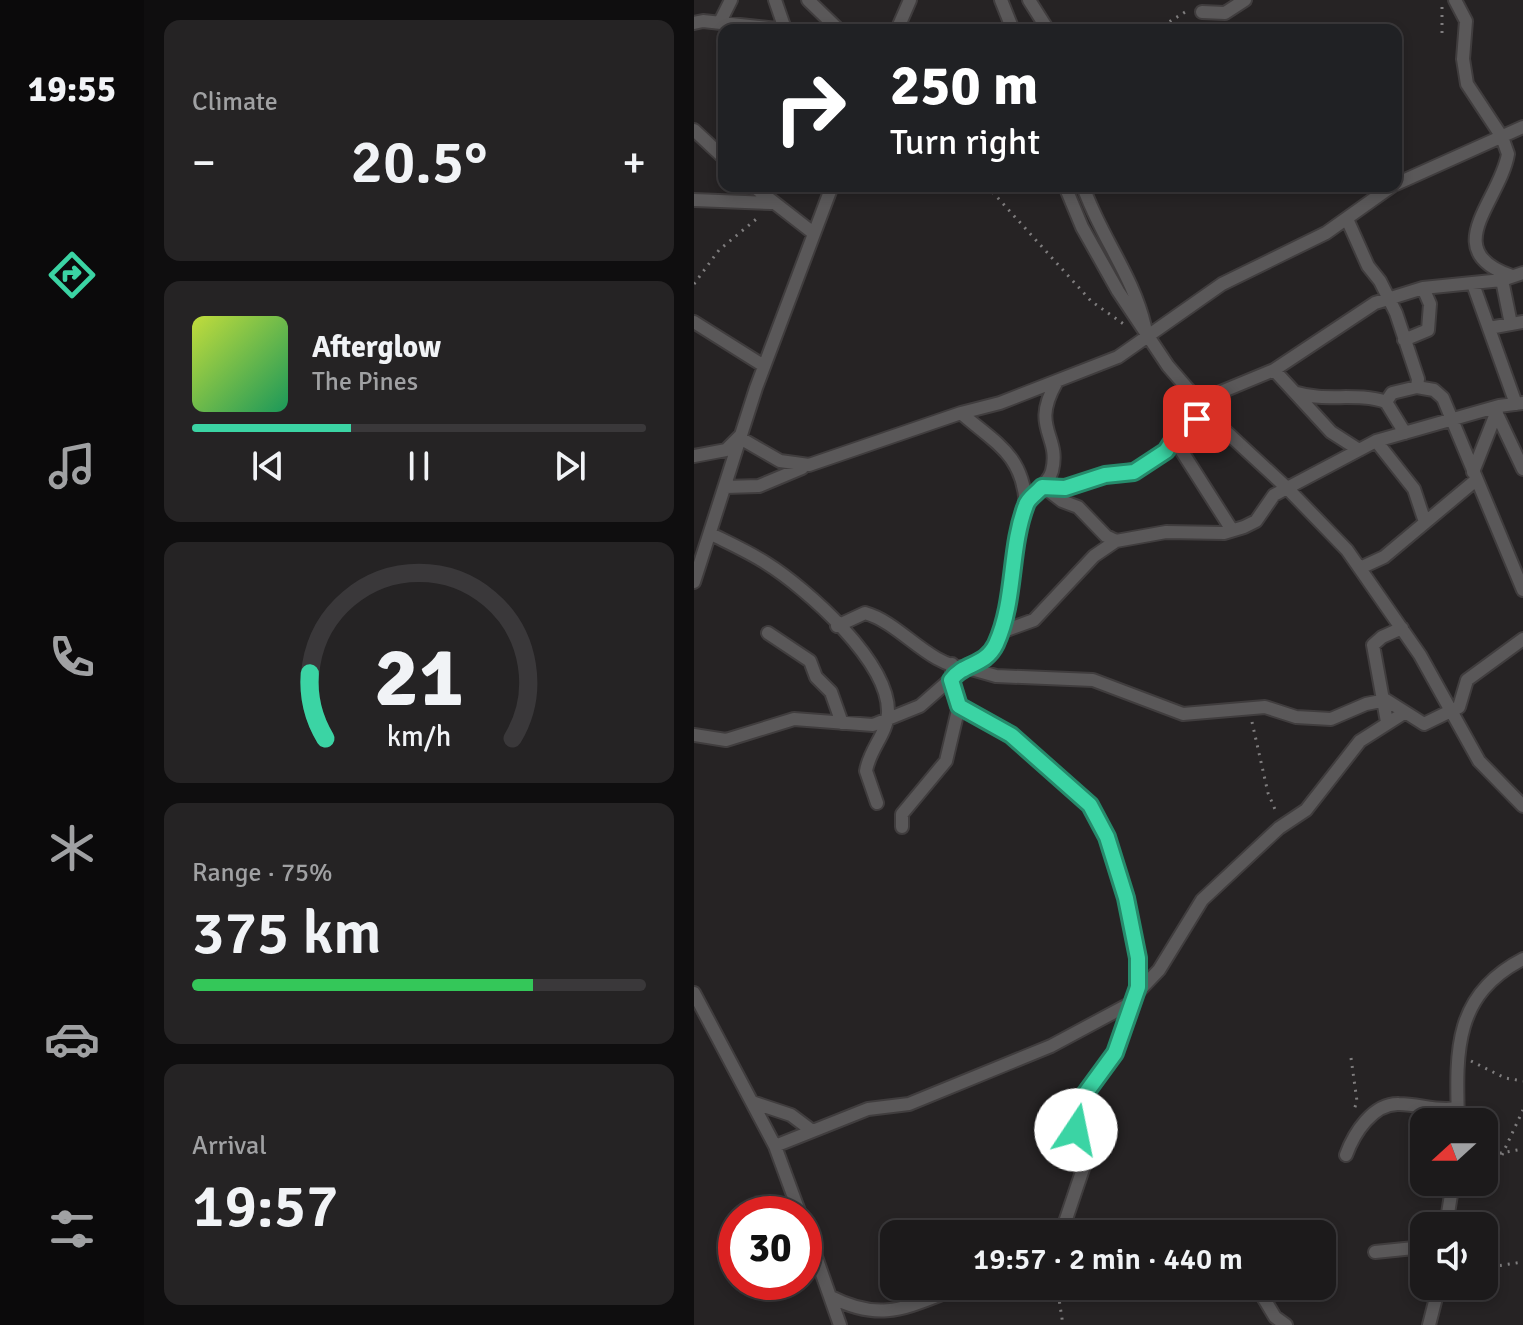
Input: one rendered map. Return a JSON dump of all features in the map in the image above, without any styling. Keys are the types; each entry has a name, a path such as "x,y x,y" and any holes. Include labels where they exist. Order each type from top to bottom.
{"street":[{"path":"720,22 731,0"},
{"path":"775,0 784,24"},
{"path":"808,0 833,24"},
{"path":"900,24 910,0"},
{"path":"1001,0 1011,24"},
{"path":"1029,0 1044,24"},
{"path":"1202,12 1225,13 1245,0"},
{"path":"1455,0 1466,21 1463,59 1467,84 1522,142"},
{"path":"694,23 736,24"},
{"path":"694,130 718,152"},
{"path":"1402,181 1512,132"},
{"path":"1512,132 1506,165 1480,220 1475,238 1482,262 1516,277"},
{"path":"760,192 812,232"},
{"path":"694,582 764,366 829,192"},
{"path":"1067,192 1082,227 1147,337 1220,426 1287,488 1360,568 1402,628 1479,761 1523,806"},
{"path":"1085,192 1096,220 1133,285 1147,337"},
{"path":"725,487 759,486 809,465 1056,383 1118,357 1241,273 1310,241 1384,192"},
{"path":"694,200 773,204"},
{"path":"1347,219 1368,266 1380,281 1404,340 1417,387"},
{"path":"1026,505 1046,489 1134,472 1166,451 1216,394 1274,370 1316,344 1359,310 1423,288 1516,277"},
{"path":"1489,328 1517,323 1516,277"},
{"path":"1001,632 1034,620 1094,556 1116,541 1166,532 1206,534 1232,530 1256,521 1274,495 1376,441 1519,403 1473,284"},
{"path":"1404,340 1428,330 1430,304 1423,288"},
{"path":"694,322 764,366"},
{"path":"1274,370 1331,432 1359,450"},
{"path":"1046,489 1053,459 1043,412 1056,383"},
{"path":"1386,402 1392,393 1417,387 1439,393 1523,590"},
{"path":"1297,393 1319,398 1346,397 1386,402"},
{"path":"1386,402 1405,433"},
{"path":"1360,568 1384,557 1474,476 1497,409"},
{"path":"1497,409 1523,469"},
{"path":"694,735 726,740 794,719 861,725 887,722 920,706 951,680 961,666 990,655 1001,632 1026,505 1023,479 1011,457 961,413"},
{"path":"694,456 726,450 741,436"},
{"path":"741,436 780,461 809,465"},
{"path":"1463,448 1486,436"},
{"path":"1174,439 1232,530"},
{"path":"1376,441 1414,489 1425,522"},
{"path":"1046,489 1062,501 1078,507 1106,536 1116,541"},
{"path":"711,534 785,576 809,595 880,681 888,705 887,722 866,771 877,803"},
{"path":"837,626 862,613 875,616 961,666 996,676 1093,680 1183,714 1270,707 1296,717 1331,719 1366,704 1386,700 1424,724 1459,707 1467,680 1523,639"},
{"path":"1387,722 1386,700 1374,643 1402,628"},
{"path":"768,633 810,661 816,677 831,692 842,723"},
{"path":"902,827 902,814 946,761 959,706 951,680"},
{"path":"959,706 1011,735 1095,813 1126,898 1139,971 1134,998 1115,1053 1077,1105 1074,1123 1087,1157 1066,1220"},
{"path":"775,1146 876,1107 909,1104 1051,1046 1134,998 1159,970 1202,900 1284,824 1306,810 1348,754 1387,722 1404,713"},
{"path":"1457,1108 1457,1053 1469,1014 1483,986 1523,959"},
{"path":"694,993 775,1146 793,1196"},
{"path":"752,1102 791,1115 811,1130"},
{"path":"1346,1155 1351,1140 1372,1116 1395,1104 1428,1108"},
{"path":"1375,1252 1410,1248"},
{"path":"822,1272 840,1325"},
{"path":"831,1297 855,1310 887,1313 929,1300"},
{"path":"1265,1300 1275,1317 1286,1325"},
{"path":"1429,1325 1435,1300"}],"path":[{"path":"1442,0 1442,33"},
{"path":"1165,24 1186,10 1202,12"},
{"path":"992,192 1091,301 1127,326"},
{"path":"694,284 719,250 773,204"},
{"path":"1251,710 1253,738 1270,800 1284,824"},
{"path":"1457,1053 1489,1071 1523,1081"},
{"path":"1351,1058 1357,1101 1350,1123 1351,1140"},
{"path":"1502,1155 1523,1110"},
{"path":"1498,1155 1523,1149"},
{"path":"1498,1266 1523,1262"},
{"path":"1059,1300 1063,1325"}],"route":[{"path":"1076,1130 1074,1116 1077,1105 1115,1053 1138,987 1138,958 1126,898 1107,837 1090,805 1045,769 1011,735 959,706 954,699 951,680 964,667 984,661 995,646 1008,602 1018,537 1030,499 1042,487 1050,490 1065,488 1105,475 1134,472 1166,451 1177,434 1197,419"}]}
